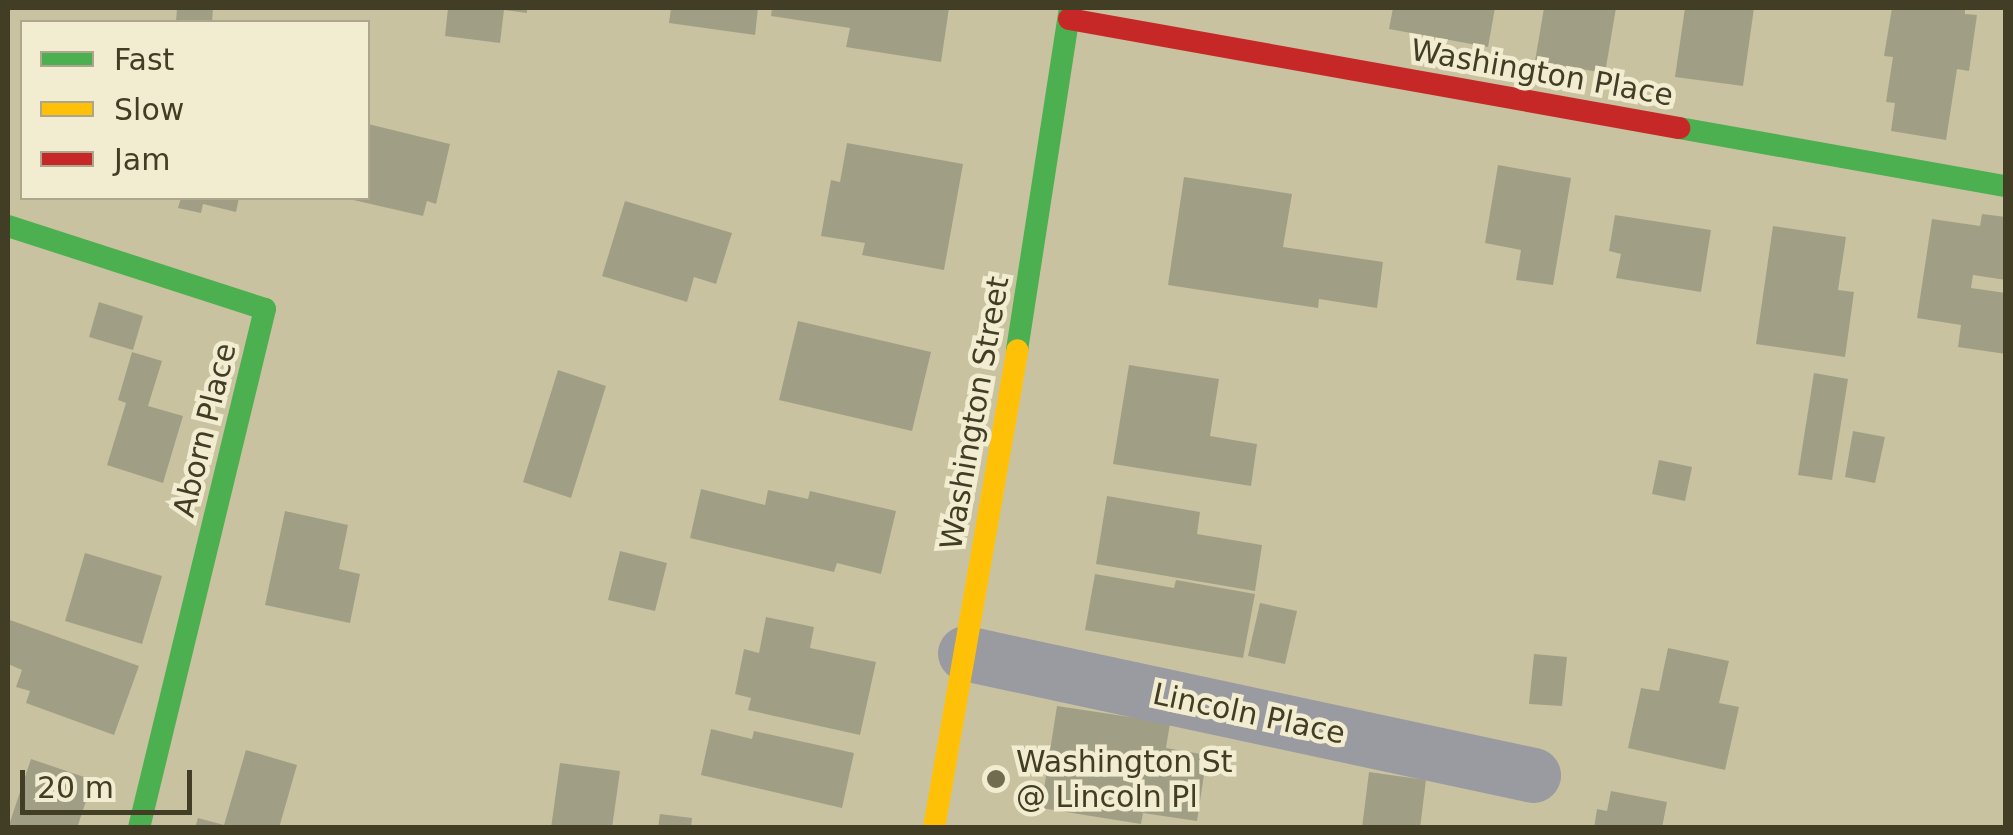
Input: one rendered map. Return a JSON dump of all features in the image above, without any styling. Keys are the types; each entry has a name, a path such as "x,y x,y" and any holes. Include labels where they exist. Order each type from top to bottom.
{"street":[{"name":"Washington Place","path":"1070,13 2006,186"},
{"name":"Washington Street","path":"934,828 1070,13"},
{"name":"Aborn Place","path":"8,226 265,309 140,828"},
{"name":"Lincoln Place","path":"965,653 1532,775"}],"building":[{"path":"177,8 213,8 212,20 176,20"},
{"path":"448,8 527,8 527,13 504,10 500,43 445,36"},
{"path":"671,8 758,8 755,35 669,23"},
{"path":"772,8 949,8 941,62 846,47 850,28 771,16"},
{"path":"1393,8 1495,8 1488,47 1389,29"},
{"path":"1544,8 1616,8 1605,73 1535,61"},
{"path":"1685,8 1754,8 1743,86 1675,77"},
{"path":"1892,8 1965,8 1965,14 1977,15 1969,71 1957,69 1946,140 1891,131 1895,103 1886,102 1893,57 1884,56"},
{"path":"370,124 450,144 436,204 427,201 423,216 353,200 370,200"},
{"path":"847,143 963,164 944,270 862,255 865,243 821,236 831,180 840,182"},
{"path":"1498,165 1571,178 1553,285 1516,280 1521,250 1485,243"},
{"path":"1184,177 1292,194 1283,247 1383,262 1377,308 1319,299 1318,308 1168,285"},
{"path":"180,200 239,200 236,212 203,204 201,213 178,208"},
{"path":"625,201 732,233 716,284 694,277 687,302 602,276"},
{"path":"1982,214 2006,217 2006,280 1973,275 1971,288 2006,293 2006,354 1958,347 1961,325 1917,318 1932,219 1980,226"},
{"path":"1615,215 1711,230 1701,292 1616,278 1621,254 1609,251"},
{"path":"1773,226 1846,237 1838,290 1854,292 1845,357 1756,344"},
{"path":"99,302 143,316 133,350 89,337"},
{"path":"798,321 931,352 912,431 779,400"},
{"path":"132,352 162,361 148,406 183,416 163,483 107,465 126,403 118,400"},
{"path":"1129,365 1219,379 1210,436 1257,444 1251,486 1113,464"},
{"path":"558,370 606,386 571,498 523,482"},
{"path":"1814,373 1848,379 1832,480 1798,475"},
{"path":"1853,431 1885,437 1875,483 1845,477"},
{"path":"1659,460 1692,467 1685,501 1652,494"},
{"path":"701,489 765,505 768,490 808,499 810,491 896,511 881,574 837,563 834,572 690,538"},
{"path":"1107,496 1200,512 1197,534 1262,545 1255,591 1096,564"},
{"path":"285,511 348,525 339,569 360,574 350,623 265,605"},
{"path":"620,551 667,563 655,611 608,600"},
{"path":"85,553 162,576 142,644 65,621"},
{"path":"1095,574 1174,588 1176,580 1255,594 1243,658 1085,630"},
{"path":"1260,603 1297,611 1285,664 1248,656"},
{"path":"766,617 814,627 810,648 876,662 860,735 748,710 751,698 735,694 744,649 759,653"},
{"path":"10,620 139,666 114,735 26,703 30,691 16,687 22,670 8,664"},
{"path":"1668,648 1729,661 1719,703 1739,707 1725,770 1628,748 1641,688 1659,691"},
{"path":"1534,654 1567,657 1562,706 1529,704"},
{"path":"1057,706 1170,723 1166,748 1207,755 1197,821 1143,813 1141,824 1041,808"},
{"path":"711,729 752,739 754,731 854,753 842,808 701,775"},
{"path":"246,750 297,765 279,828 195,828 198,818 224,825"},
{"path":"31,759 93,780 77,828 8,828"},
{"path":"560,763 620,771 612,828 551,828"},
{"path":"1369,772 1426,780 1420,828 1362,828"},
{"path":"1611,791 1667,802 1662,828 1594,828 1597,809 1607,811"},
{"path":"660,814 692,818 691,828 658,828"}],"traffic: fast":[{"path":"1017,350 1070,8"},
{"path":"1679,128 2006,186"},
{"path":"8,226 265,309 139,828"}],"traffic: slow":[{"path":"934,828 1017,350"}],"traffic: jam":[{"path":"1069,19 1679,128"}],"place":[{"name":"Washington St @ Lincoln Pl","path":"996,779"}]}
